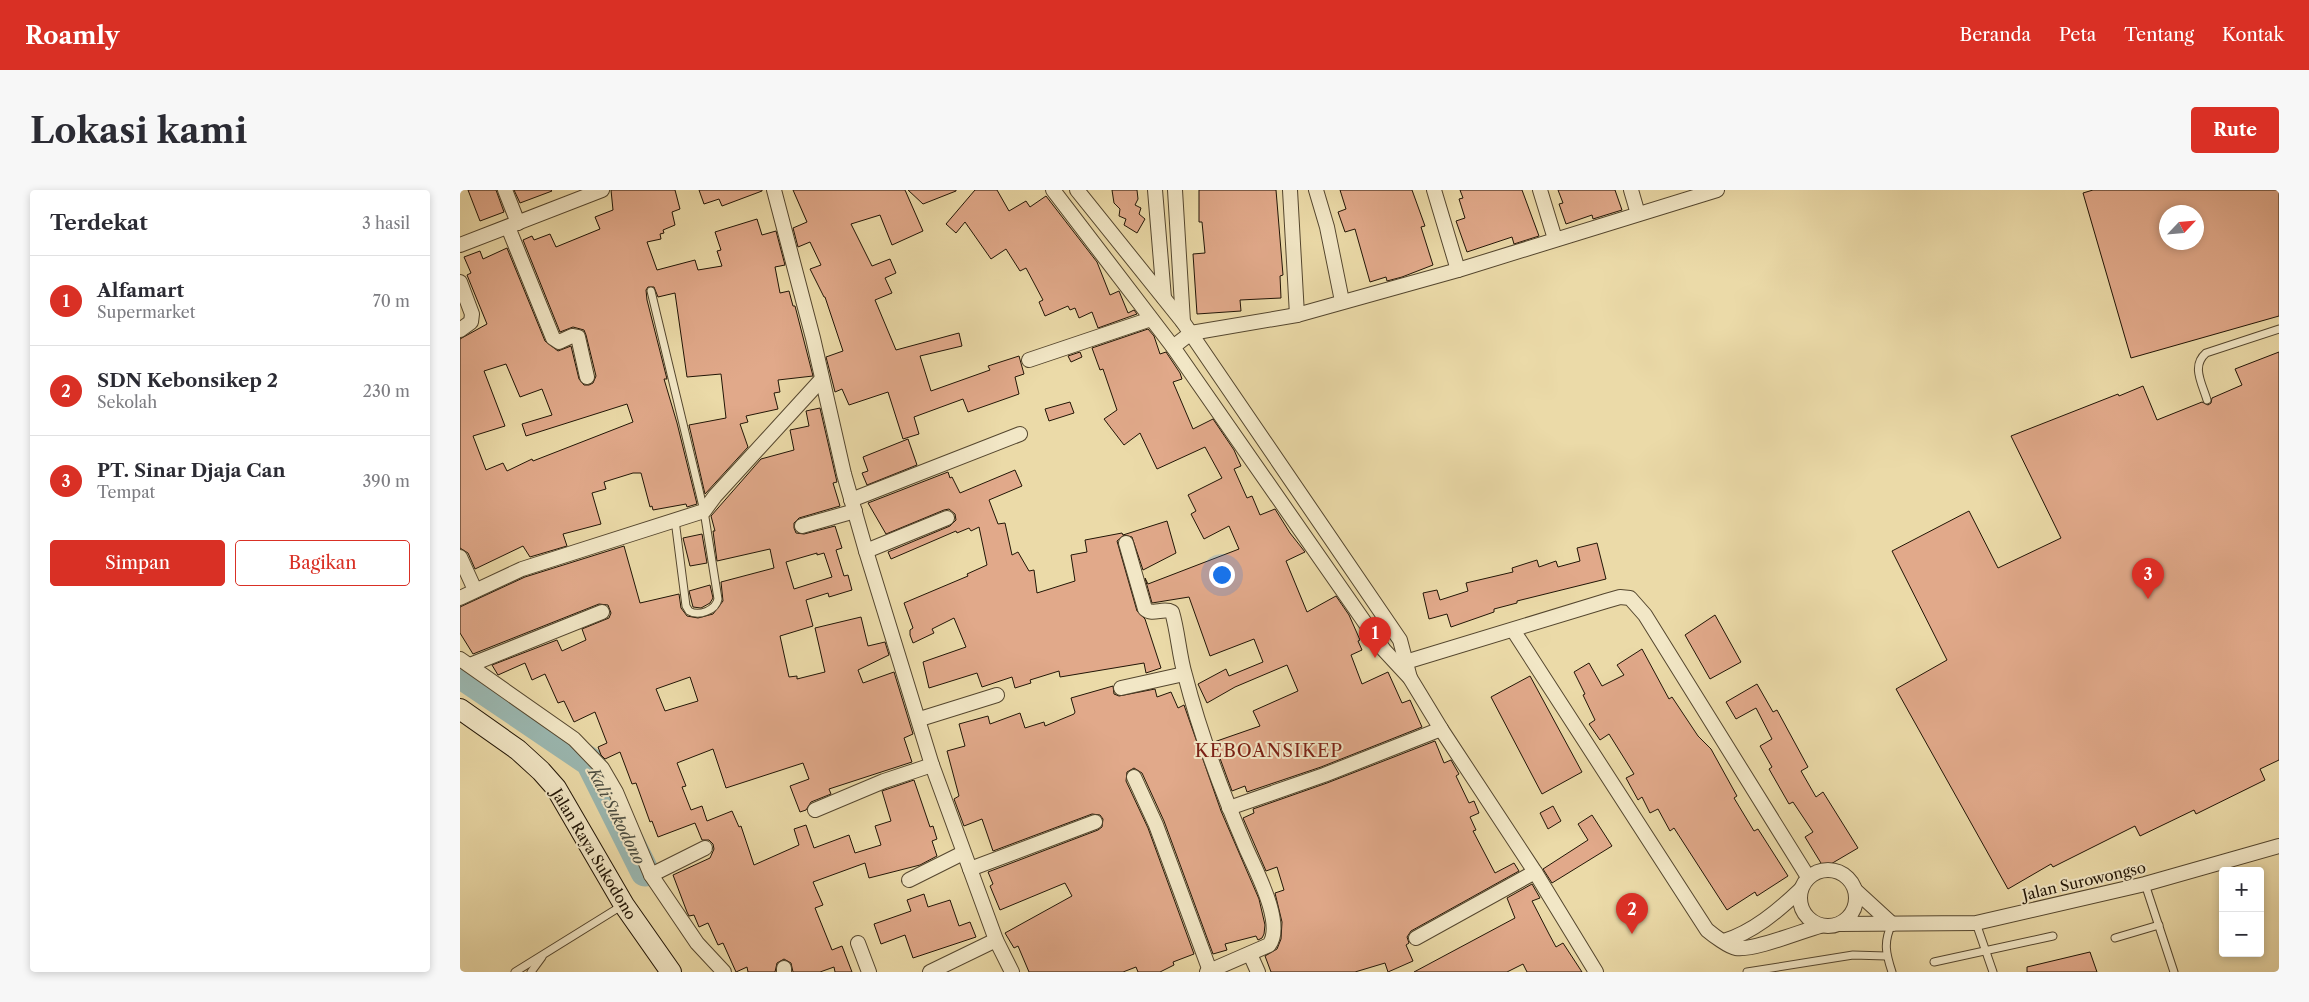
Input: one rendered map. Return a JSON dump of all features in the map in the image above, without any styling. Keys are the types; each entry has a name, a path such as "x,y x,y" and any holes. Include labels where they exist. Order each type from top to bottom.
{"main road":[{"name":"Jalan Raya Sukodono","path":"460,709 518,750 556,788 624,905 671,972"}],"street":[{"path":"505,190 513,225 552,338 559,342 572,336 578,337 587,377"},
{"path":"460,246 602,190"},
{"path":"774,190 866,551 920,719 932,765 996,940 1012,972"},
{"path":"1052,190 1173,347 1378,642 1402,662"},
{"path":"1077,190 1192,334 1400,640 1402,662 1410,678 1441,729 1535,872 1596,972"},
{"path":"1155,190 1164,298"},
{"path":"1175,190 1183,322"},
{"path":"1290,190 1297,315"},
{"path":"1316,190 1327,227 1342,302"},
{"path":"1434,190 1458,270"},
{"path":"1540,190 1555,239"},
{"path":"1631,190 1638,214"},
{"path":"1173,347 1192,334 1297,315 1458,270 1717,190"},
{"path":"460,282 472,314 471,322 460,330"},
{"path":"1029,360 1151,320"},
{"path":"460,598 522,569 704,511 715,496 821,380"},
{"path":"802,526 1020,434"},
{"path":"866,551 947,518"},
{"path":"1126,543 1145,609 1151,612 1167,610 1172,612 1184,674 1207,748 1229,808 1265,892 1273,923 1272,941 1269,945 1208,971 1156,825 1134,777"},
{"path":"460,557 475,590"},
{"path":"1402,662 1620,597 1633,600 1645,615 1808,877"},
{"path":"465,662 602,612"},
{"path":"1512,630 1700,920 1707,930 1718,939 1736,948 1758,945 1820,926 1830,927 1840,924 1850,916 1856,905 1856,891"},
{"path":"465,662 574,740 602,768 616,792 651,875 697,943 724,972"},
{"path":"1121,688 1184,674"},
{"path":"920,719 997,695"},
{"path":"1229,808 1324,775 1441,729"},
{"path":"815,810 875,784 932,765"},
{"path":"970,869 1096,822"},
{"name":"Jalan Surowongso","path":"1840,924 1976,923 2145,884 2279,846"},
{"path":"651,875 705,848"},
{"path":"909,880 963,853"},
{"path":"1724,941 1737,937 1778,911 1800,890 1808,877 1821,870 1836,870 1849,878 1856,891 1892,924"},
{"path":"1416,938 1535,872"},
{"path":"1800,890 1800,905 1807,918 1820,926"},
{"path":"930,972 996,940"},
{"path":"858,943 869,972"},
{"path":"1250,954 1258,972"}],"lane":[{"path":"651,291 704,511 718,599 713,609 696,614 689,611 686,606 675,520"},
{"path":"2207,400 2197,366 2200,358 2206,353 2279,329"},
{"path":"2145,884 2174,972"},
{"path":"515,972 624,905"},
{"path":"1976,923 1993,972"},
{"path":"1892,924 1885,942 1886,956 1892,972"},
{"path":"2115,938 2159,925"},
{"path":"1934,962 2053,936"},
{"path":"531,972 544,955"},
{"path":"1748,972 1853,955 1886,956"}],"building":[{"path":"468,190 496,190 504,212 480,221"},
{"path":"514,190 551,190 552,191 520,203"},
{"path":"611,190 675,190 680,209 672,212 675,225 663,230 664,233 660,234 661,239 647,242 657,270 695,260 698,270 722,266 717,251 721,250 715,232 757,219 762,235 776,231 785,265 775,267 780,293 789,291 793,306 795,306 813,376 778,380 780,392 774,393 778,409 746,416 748,422 740,424 748,447 705,494 689,425 726,418 721,374 687,377 675,293 658,297 654,287 648,287 646,290 647,300 667,379 664,379 697,504 687,507 686,504 653,510 652,506 650,507 641,473 633,473 604,482 606,489 592,493 601,524 563,534 567,546 530,557 523,546 475,569 468,553 460,548 460,339 487,324 467,275 471,273 464,257 480,251 483,259 507,248 545,341 558,351 571,346 579,379 584,385 589,385 593,383 596,376 584,330 573,327 560,332 523,240 532,236 534,240 550,234 556,247 600,229 595,217 613,210","holes":["506,364 520,397 542,389 552,415 522,424 526,436 627,404 633,422 533,461 532,459 507,471 503,463 486,470 473,436 505,426 484,371"]},
{"path":"699,190 762,191 722,206 719,199 704,204"},
{"path":"793,190 905,190 923,231 892,245 880,215 851,224 872,266 890,259 896,273 885,278 892,293 875,300 896,350 959,333 962,346 920,356 931,391 990,370 988,366 1019,356 1024,374 1015,377 1019,394 968,412 963,399 914,417 919,434 903,439 888,392 849,405 842,389 835,392 826,357 843,351 825,297 810,269 821,265 810,242 798,247 793,228 807,222"},
{"path":"908,190 956,190 956,191 923,204"},
{"path":"975,190 997,190 1009,211 1026,201 1030,207 1046,196 1097,262 1110,295 1119,291 1128,313 1134,310 1137,314 1098,328 1092,312 1079,318 1075,308 1070,310 1068,306 1045,316 1039,302 1043,300 1026,268 1020,271 1006,249 991,259 965,222 956,233 946,224"},
{"path":"1112,190 1137,190 1138,199 1135,205 1141,208 1139,214 1145,219 1137,233 1124,225 1126,219 1119,216 1120,209 1114,203"},
{"path":"1199,190 1276,190 1283,275 1280,276 1281,298 1240,300 1241,311 1197,314 1193,254 1205,253 1202,222 1199,222"},
{"path":"1340,190 1412,190 1425,226 1421,227 1433,265 1402,277 1387,281 1386,277 1370,282 1355,229 1345,232 1338,212 1346,209"},
{"path":"1460,190 1522,190 1539,236 1514,244 1512,237 1467,252 1456,221 1465,218 1459,199 1463,198"},
{"path":"1558,190 1615,190 1622,210 1593,219 1592,215 1566,224 1559,204 1563,203"},
{"path":"2093,190 2279,190 2279,316 2131,358 2083,193"},
{"path":"1148,329 1154,336 1160,354 1166,352 1180,373 1182,379 1173,382 1193,429 1213,419 1234,450 1241,466 1234,469 1247,498 1252,496 1260,515 1275,509 1305,552 1286,561 1307,612 1336,596 1349,615 1360,640 1358,641 1362,650 1351,655 1362,684 1388,672 1402,703 1410,700 1422,727 1321,767 1247,792 1245,786 1232,791 1214,742 1260,726 1253,711 1298,691 1287,665 1235,687 1207,703 1198,684 1226,669 1229,676 1263,662 1254,639 1210,656 1189,597 1152,603 1145,578 1148,584 1239,549 1229,526 1204,539 1191,514 1196,511 1188,495 1222,478 1205,447 1157,469 1140,433 1124,445 1104,419 1117,410 1103,369 1100,370 1092,348"},
{"path":"1080,352 1082,357 1071,362 1068,356"},
{"path":"2279,352 2279,760 2260,769 2265,780 2196,814 2194,810 2140,836 2135,826 2053,867 2051,864 2008,889 1896,689 1947,660 1892,551 1969,511 1998,568 2061,538 2011,436 2143,386 2157,420 2202,402 2208,405 2211,403 2212,398 2242,385 2235,369"},
{"path":"1070,402 1074,413 1049,421 1045,409"},
{"path":"820,408 837,482 833,483 840,506 799,518 794,523 794,528 796,533 804,534 835,526 842,548 836,550 844,576 848,575 852,590 829,597 828,593 806,600 813,626 780,636 789,677 797,676 797,679 825,672 815,628 861,617 868,646 885,642 889,655 858,670 863,683 894,672 913,734 904,738 912,762 829,789 831,794 811,802 806,810 800,812 790,786 809,779 803,763 726,788 713,749 677,763 686,786 682,787 691,810 702,806 707,821 732,811 739,827 741,826 754,865 799,845 794,829 806,825 814,848 849,835 855,853 881,845 875,826 891,821 882,791 914,780 930,827 933,826 937,839 932,841 937,856 920,865 869,878 865,863 813,882 823,905 815,908 832,950 842,946 852,972 835,972 834,967 820,972 793,972 791,963 784,959 777,963 775,972 748,972 747,967 736,972 723,943 718,945 708,923 699,927 694,915 689,916 673,875 710,858 714,849 713,844 709,840 702,840 695,823 658,837 652,821 650,822 636,783 632,784 620,752 605,759 601,755 598,747 607,743 595,712 574,722 564,701 558,703 545,674 532,680 525,663 498,675 492,665 557,640 562,651 586,640 582,629 609,618 611,613 608,605 599,604 473,654 460,633 460,607 525,577 624,546 640,603 679,594 681,608 687,616 698,618 713,614 723,601 721,582 774,568 770,549 717,561 713,531 715,531 711,516 761,459 794,450 790,430 809,426 806,411","holes":["817,553 817,555 824,553 832,577 794,589 786,562","690,677 698,701 665,711 656,689"]},
{"path":"908,439 917,465 867,485 862,473 868,471 863,457"},
{"path":"1015,470 1022,486 989,500 998,524 1005,523 1012,555 1018,552 1029,571 1034,570 1037,593 1075,581 1071,555 1087,552 1085,540 1122,533 1123,535 1167,521 1176,553 1143,570 1132,537 1124,535 1117,541 1137,611 1145,619 1161,668 1146,673 1144,663 1060,677 1059,671 1030,680 1031,683 1015,688 1012,677 982,687 977,673 929,688 923,662 966,647 954,618 932,629 934,633 913,643 910,630 913,628 904,603 968,576 967,574 987,565 979,527 971,531 969,528 957,533 956,531 891,559 888,552 950,526 956,520 955,514 949,509 944,510 886,534 868,503 948,472 960,493"},
{"path":"702,534 707,563 690,566 683,538"},
{"path":"1597,543 1606,579 1517,601 1517,603 1494,609 1494,612 1451,627 1447,614 1429,619 1423,593 1437,590 1440,600 1468,591 1466,583 1513,572 1512,568 1537,560 1539,567 1556,561 1558,567 1580,561 1577,548"},
{"path":"710,585 713,598 710,603 701,608 693,607 689,591"},
{"path":"1715,615 1741,662 1710,679 1685,635"},
{"path":"1642,649 1669,699 1672,697 1698,736 1711,749 1737,796 1734,798 1754,831 1758,829 1788,876 1757,896 1755,892 1727,910 1674,828 1670,831 1658,809 1650,813 1642,797 1638,800 1626,778 1634,774 1609,734 1600,740 1589,724 1595,720 1574,672 1589,663 1602,686 1624,675 1617,665"},
{"path":"1530,676 1582,772 1542,794 1491,697"},
{"path":"1757,684 1773,712 1777,710 1808,767 1801,771 1816,797 1823,792 1858,848 1824,868 1805,837 1813,832 1793,802 1789,804 1769,769 1772,767 1760,746 1772,739 1756,708 1736,719 1726,702"},
{"path":"1113,686 1114,694 1119,696 1155,689 1157,697 1171,692 1178,708 1184,705 1221,811 1259,899 1265,925 1264,934 1258,940 1256,936 1225,944 1227,950 1213,954 1164,821 1142,773 1134,768 1127,772 1126,781 1148,828 1194,954 1173,962 1174,965 1160,972 1138,972 1136,967 1123,972 1029,972 1018,946 1014,948 1005,933 1072,896 1065,883 1000,910 990,886 993,884 988,872 1098,830 1102,827 1103,819 1100,815 1092,814 993,851 982,819 964,826 954,799 959,796 947,751 965,746 959,724 988,716 990,724 1020,713 1025,728 1044,722 1045,726 1074,714 1071,698"},
{"path":"1435,741 1444,763 1451,760 1459,774 1456,776 1469,803 1474,801 1479,813 1470,817 1476,830 1473,831 1495,873 1514,863 1519,871 1411,931 1407,937 1409,943 1406,945 1413,961 1388,972 1385,963 1355,972 1271,972 1265,956 1277,949 1281,939 1282,922 1275,893 1284,890 1277,867 1266,871 1243,818 1254,813 1253,809 1327,783"},
{"path":"1553,806 1561,821 1548,829 1540,813"},
{"path":"1592,815 1612,846 1552,883 1543,869 1588,840 1578,824"},
{"path":"1532,884 1540,898 1532,901 1556,947 1563,943 1582,972 1527,972 1523,964 1507,972 1414,972 1515,918 1507,898"},
{"path":"924,894 928,907 950,900 959,926 970,922 976,937 913,958 905,935 881,944 874,924 911,911 907,900"},
{"path":"2090,952 2097,972 2027,972 2027,967"}],"waterway":[{"name":"Kali Sukodono","path":"460,674 590,762 645,872"}],"place":[{"name":"PT. Sinar Djaja Can","path":"2148,599"},
{"name":"Alfamart","path":"1375,658"},
{"name":"SDN Kebonsikep 2","path":"1632,934"}],"district":[{"name":"KEBOANSIKEP","path":"1269,751"}]}
